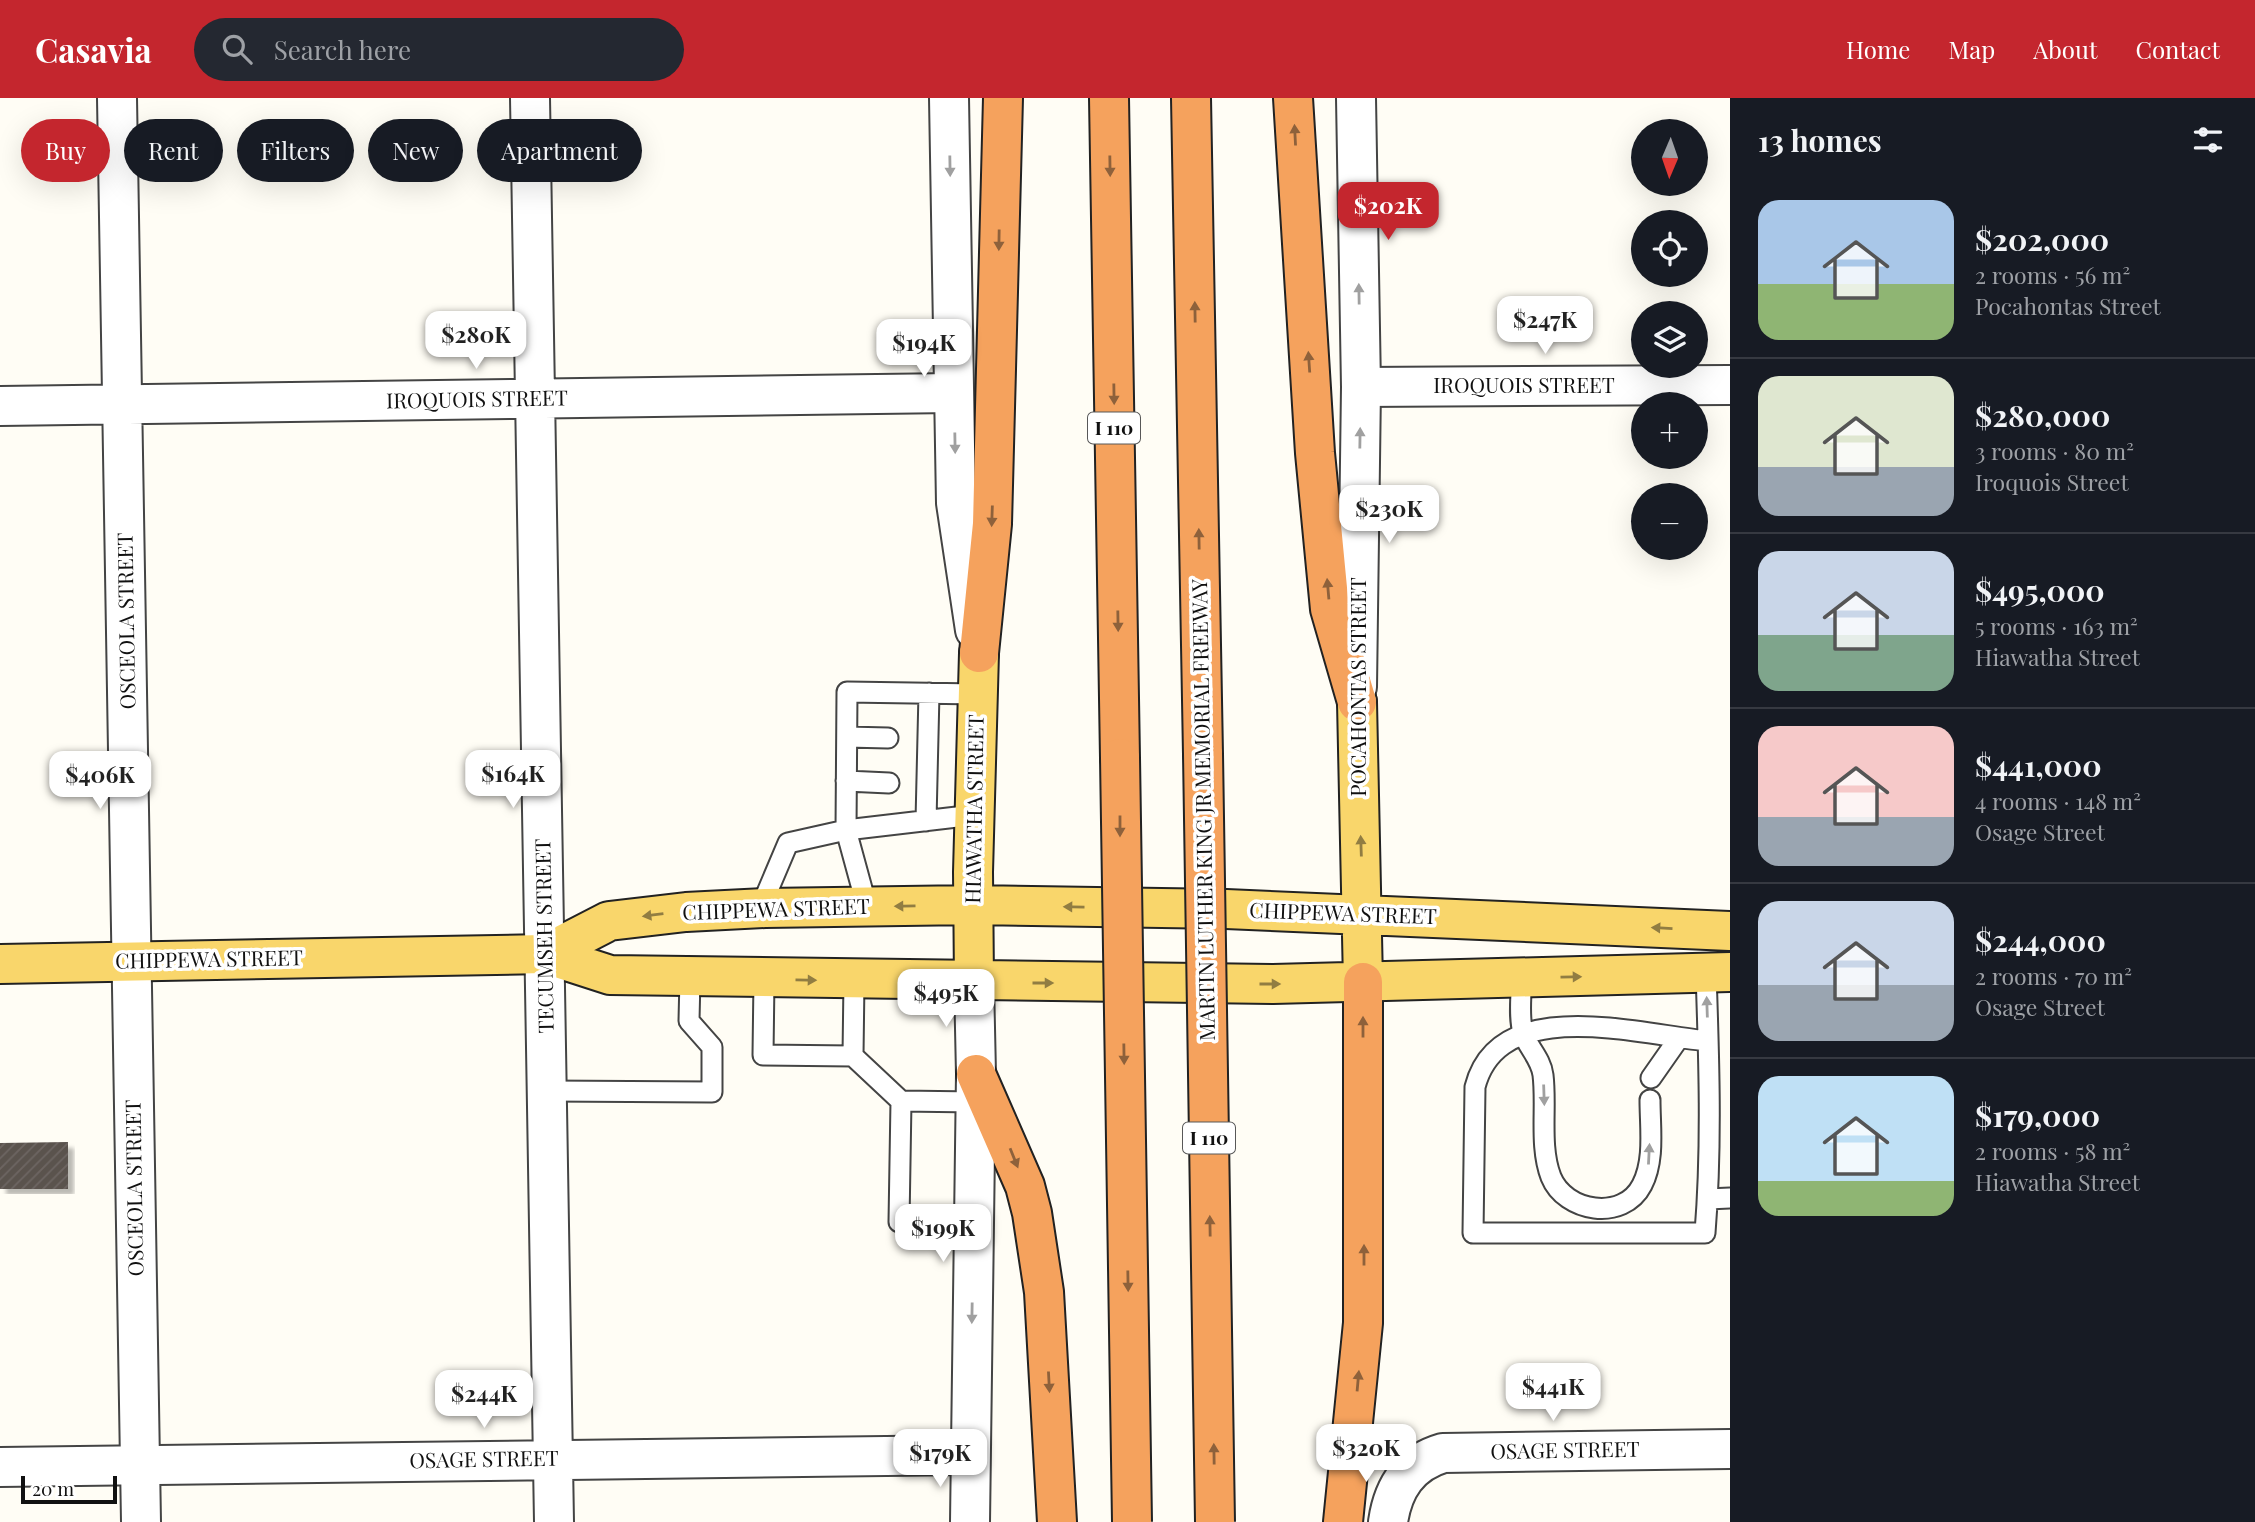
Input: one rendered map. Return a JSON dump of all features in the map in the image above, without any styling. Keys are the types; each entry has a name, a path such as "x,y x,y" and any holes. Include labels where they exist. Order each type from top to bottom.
{"highway":[{"path":"979,653 992,524 1003,98"},
{"name":"I 110","path":"1109,98 1132,1522"},
{"name":"MARTIN LUTHER KING JR MEMORIAL FREEWAY","path":"1191,98 1215,1522"},
{"path":"1293,98 1315,453 1329,596 1357,702"},
{"path":"1343,1522 1363,1323 1363,982"},
{"path":"976,1088 1011,1151 1032,1213 1044,1292 1057,1522"}],"main road":[{"name":"HIAWATHA STREET","path":"974,982 974,815 979,653"},
{"name":"POCAHONTAS STREET","path":"1357,702 1363,982"},
{"name":"CHIPPEWA STREET","path":"545,954 609,921 686,912 760,909 973,905 1226,909 1730,931"},
{"name":"CHIPPEWA STREET","path":"0,964 545,954 610,975 974,982 1363,982 1718,973"}],"street":[{"name":"OSCEOLA STREET","path":"117,98 141,1522"},
{"name":"TECUMSEH STREET","path":"530,98 554,1522"},
{"name":"HIAWATHA STREET","path":"949,98 956,503 979,653"},
{"name":"POCAHONTAS STREET","path":"1356,98 1361,387 1357,702"},
{"name":"IROQUOIS STREET","path":"1361,387 1730,385"},
{"name":"IROQUOIS STREET","path":"0,406 954,393"},
{"name":"HIAWATHA STREET","path":"970,1522 976,1088 974,982"},
{"name":"OSAGE STREET","path":"1388,1522 1394,1495 1407,1474 1422,1460 1443,1453 1730,1448"},
{"name":"OSAGE STREET","path":"0,1467 969,1455"}],"lane":[{"path":"867,907 846,830 847,692 978,694"},
{"path":"926,821 922,784 923,739 929,693"},
{"path":"847,737 888,738"},
{"path":"846,781 889,783"},
{"path":"760,909 788,843 846,830 974,815"},
{"path":"1708,1041 1592,1026 1522,1032 1493,1052 1480,1068 1475,1087 1473,1233 1705,1233 1708,1199 1708,1041 1718,973"},
{"path":"547,1091 712,1092 712,1047 689,1021 690,978"},
{"path":"1521,978 1522,1032 1543,1072 1551,1178 1566,1198 1591,1209 1619,1206 1641,1188 1650,1163 1650,1100"},
{"path":"764,980 763,1055 853,1056 901,1101 899,1222 973,1223"},
{"path":"853,1056 854,981"},
{"path":"1651,1078 1679,1038"},
{"path":"901,1101 976,1088"},
{"path":"1708,1199 1730,1198"}],"building":[{"path":"68,1142 68,1189 0,1189 0,1143"}]}
